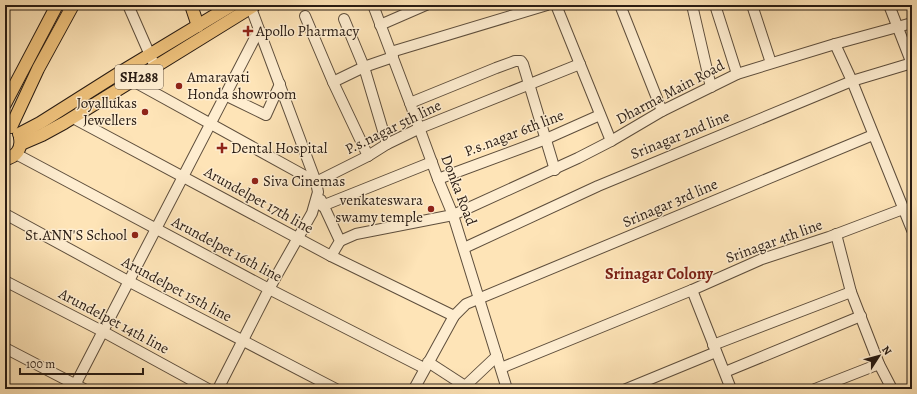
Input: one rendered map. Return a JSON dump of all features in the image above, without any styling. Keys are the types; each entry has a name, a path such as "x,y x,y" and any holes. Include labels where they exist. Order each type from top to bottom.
{"main road":[{"path":"5,104 57,5"},
{"path":"13,140 38,70 73,5"},
{"path":"191,5 198,26"},
{"name":"SH288","path":"13,140 232,5"},
{"name":"SH288","path":"13,140 42,135 73,118 253,6"}],"street":[{"path":"128,5 155,67"},
{"name":"Donka Road","path":"372,5 453,215 507,389"},
{"path":"380,25 426,5"},
{"path":"333,82 392,55 547,5"},
{"path":"556,5 611,141"},
{"path":"620,5 662,111"},
{"path":"692,5 711,86"},
{"path":"715,5 737,74"},
{"path":"889,5 912,63"},
{"path":"253,6 259,30 317,187 322,206 340,241 331,256"},
{"path":"755,6 771,63"},
{"path":"305,16 333,82 368,156"},
{"path":"344,19 364,67 387,144"},
{"name":"Dharma Main Road","path":"340,241 356,234 453,215 555,170 611,141 662,111 737,74 835,44 912,23"},
{"path":"5,348 77,387 102,331 259,30"},
{"path":"835,44 852,81 912,230"},
{"path":"410,103 515,61 522,62 555,170"},
{"name":"Srinagar 2nd line","path":"464,248 598,186 852,81 912,63"},
{"name":"P.s.nagar 5th line","path":"317,187 387,144 420,128 580,64"},
{"path":"133,81 317,187"},
{"path":"225,95 266,115 280,84"},
{"name":"P.s.nagar 6th line","path":"438,179 546,139 600,115"},
{"name":"Arundelpet 17th line","path":"73,118 184,176 331,256 454,316"},
{"name":"Srinagar 3rd line","path":"414,389 454,316 466,304 873,135"},
{"name":"Arundelpet 16th line","path":"13,140 157,228 269,289 426,365 464,387"},
{"path":"322,206 432,162"},
{"path":"218,389 269,289 312,214 317,187"},
{"name":"Srinagar 4th line","path":"501,368 692,290 762,259 903,209"},
{"name":"Arundelpet 15th line","path":"5,214 128,281 336,389"},
{"path":"836,234 851,292 879,364 892,389"},
{"name":"Arundelpet 14th line","path":"5,281 102,331 208,389"},
{"path":"692,290 731,389"},
{"path":"626,389 715,349 851,292"},
{"path":"725,372 861,316"},
{"path":"464,387 497,356"},
{"path":"815,389 879,364"}],"place":[{"name":"Apollo Pharmacy","path":"248,31"},
{"name":"Amaravati Honda showroom","path":"179,86"},
{"name":"Joyallukas Jewellers","path":"145,112"},
{"name":"Dental Hospital","path":"222,148"},
{"name":"Siva Cinemas","path":"255,181"},
{"name":"venkateswara swamy temple","path":"431,209"},
{"name":"St.ANN'S School","path":"135,235"}],"district":[{"name":"Srinagar Colony","path":"659,274"}]}
